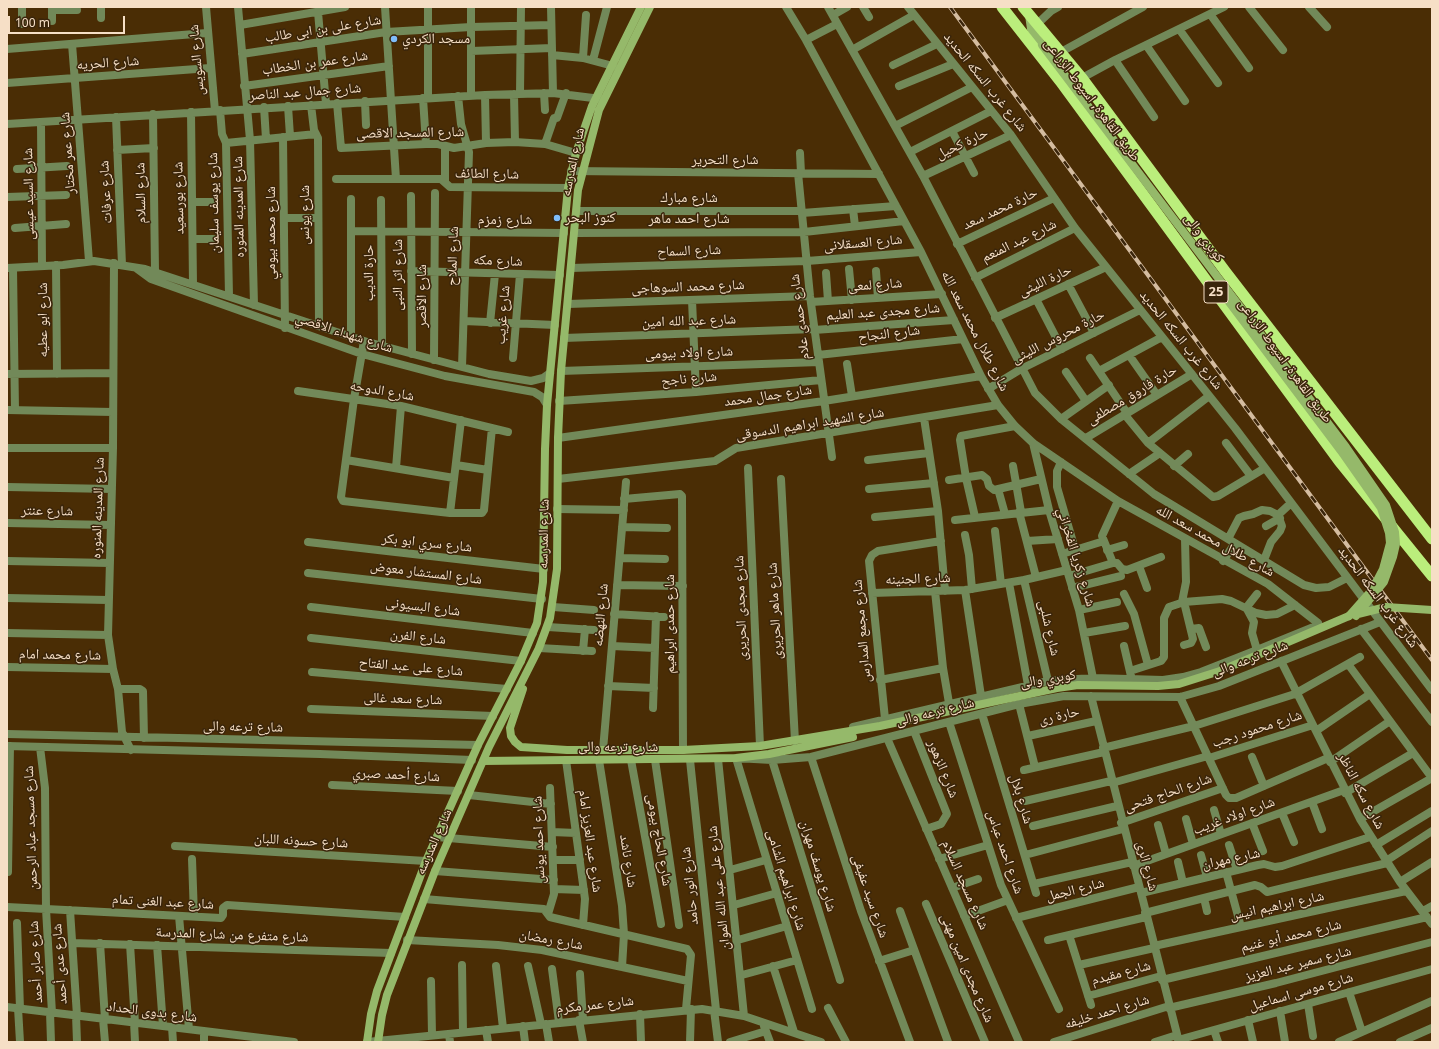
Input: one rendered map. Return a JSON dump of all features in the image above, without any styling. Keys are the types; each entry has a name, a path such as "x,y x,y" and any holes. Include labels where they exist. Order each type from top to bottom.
{"highway":[{"name":"طريق القاهرة, اسيوط الزراعى","path":"1002,7 1060,81 1339,461 1432,576"},
{"name":"طريق القاهرة, اسيوط الزراعى","path":"1026,11 1035,26 1061,52 1082,78 1225,271 1432,540"},
{"path":"1421,561 1432,564"}],"main road":[{"name":"شارع المدرسه","path":"367,1039 374,1003 391,953 426,861 478,745 521,661 533,633 542,599 544,569 547,405 568,188 576,153 613,66 641,7"},
{"name":"شارع المدرسه","path":"378,1041 384,1005 407,940 435,871 484,761 525,678 548,627 553,607 556,583 558,438 561,371 582,172 597,118 600,98 650,7"},
{"name":"كوبري والى","path":"1035,26 1042,45 1346,447 1386,505 1395,532 1396,544 1393,557 1384,582 1353,616"},
{"name":"كوبري والى","path":"1154,208 1168,220 1341,450 1381,508 1389,533 1390,543 1383,569 1372,590 1353,616"},
{"path":"543,582 556,583"},
{"name":"كوبري والى","path":"812,738 880,726 1057,688 1078,685 1158,686 1179,684 1220,671 1353,616 1386,607 1432,610"},
{"name":"كوبري والى","path":"736,758 826,743 1057,689 1078,686 1158,687 1186,683 1221,672 1353,616 1386,612 1432,615"},
{"name":"شارع ترعه والى","path":"525,678 522,696 510,728 511,736 515,742 528,748 683,750 760,746 812,738"},
{"name":"شارع ترعه والى","path":"484,761 690,760 736,758"}],"street":[{"path":"22,7 22,24"},
{"path":"101,7 101,18"},
{"name":"شارع السويس","path":"206,7 210,68 217,110"},
{"name":"شارع المدينه المنوره","path":"238,7 250,140 254,304"},
{"path":"240,25 340,7"},
{"path":"385,7 396,179"},
{"path":"426,144 428,7"},
{"path":"471,7 471,95"},
{"path":"515,142 521,49 521,7"},
{"path":"544,110 548,93 552,51 551,7"},
{"path":"593,60 607,7"},
{"name":"شارع طلال محمد سعد الله","path":"786,7 806,40 921,252 988,389 998,405 1015,426 1033,443 1118,501 1223,561 1268,584 1318,622 1316,626"},
{"name":"شارع طلال محمد سعد الله","path":"828,7 923,176 1021,369 1035,393 1061,419 1154,494 1304,585 1316,588 1329,588 1347,578"},
{"path":"832,15 847,7"},
{"path":"863,7 869,17"},
{"name":"شارع غرب السكه الحديد","path":"908,7 1011,135 1075,228 1265,468 1432,690"},
{"path":"1035,26 1051,11 1058,7"},
{"path":"1061,52 1143,7"},
{"path":"1082,78 1114,60 1180,29 1212,11 1224,7"},
{"path":"1249,7 1283,50"},
{"path":"1309,7 1327,27"},
{"path":"52,21 52,8 77,10"},
{"path":"1212,11 1248,68"},
{"path":"318,12 326,104"},
{"path":"852,50 914,15"},
{"path":"583,58 586,16"},
{"path":"806,40 838,24"},
{"name":"شارع على بن ابى طالب","path":"242,54 386,32 471,27 551,25"},
{"path":"1180,29 1218,83"},
{"path":"7,49 207,33"},
{"name":"شارع عمر مختار","path":"72,44 89,261"},
{"path":"893,65 937,44"},
{"path":"1146,45 1185,101"},
{"path":"471,51 521,49 552,51 613,66"},
{"path":"1114,60 1154,116"},
{"path":"899,86 954,64"},
{"name":"شارع عمر بن الخطاب","path":"244,86 389,66"},
{"name":"شارع الحريه","path":"7,84 210,68"},
{"path":"895,126 972,87"},
{"name":"شارع جمال عبد الناصر","path":"7,124 471,95 548,93 600,98"},
{"path":"545,144 554,118 557,118 566,94"},
{"path":"485,95 486,143"},
{"name":"شارع الملاح","path":"458,96 461,124 468,145 469,188 462,367"},
{"path":"365,101 366,125"},
{"name":"شارع المسجد الاقصى","path":"337,103 340,148 426,144 454,148 486,143 515,142 545,144 576,153"},
{"name":"شارع يونس","path":"311,104 313,128 318,138 319,326"},
{"name":"شارع محمد بيومي","path":"285,328 284,218 288,106"},
{"path":"264,108 266,139"},
{"name":"شارع يوسف سليمان","path":"217,110 226,143 229,296"},
{"path":"910,152 992,111"},
{"name":"شارع بورسعيد","path":"191,112 193,284"},
{"name":"شارع السلام","path":"153,114 155,271"},
{"name":"شارع عرفات","path":"116,117 122,265"},
{"name":"شارع السيد عيسى","path":"41,122 42,266"},
{"path":"952,131 974,173"},
{"path":"226,143 316,134"},
{"name":"حارة كحيل","path":"923,176 1011,135"},
{"path":"445,146 445,182"},
{"path":"117,150 154,148"},
{"name":"شارع حمدى علام","path":"800,153 802,212 806,261 832,457"},
{"path":"17,169 67,166"},
{"name":"شارع التحرير","path":"571,171 879,174"},
{"name":"شارع الطائف","path":"336,179 439,179 450,187 568,188"},
{"name":"شارع الاقصر","path":"434,360 435,193"},
{"path":"7,196 66,194"},
{"name":"شارع اثر النبى","path":"411,196 412,354"},
{"name":"حارة محمد سعد","path":"957,244 1054,198"},
{"path":"351,199 351,337"},
{"name":"حارة الديب","path":"381,200 382,346"},
{"path":"192,202 213,202"},
{"name":"شارع مبارك","path":"577,212 802,212 896,206"},
{"path":"853,209 855,226"},
{"path":"284,218 318,218"},
{"name":"شارع احمد ماهر","path":"575,233 804,232 904,221"},
{"path":"15,228 66,224"},
{"name":"شارع عبد المنعم","path":"975,278 1075,228"},
{"name":"شارع زمزم","path":"351,231 564,233"},
{"path":"193,239 213,239"},
{"name":"شارع العسقلانى","path":"806,261 921,252"},
{"name":"شارع شهداء الاقصي","path":"10,268 89,261 155,271 351,337 434,360 489,374 531,381 543,378 550,373"},
{"name":"شارع السماح","path":"571,268 806,261"},
{"name":"شارع المدينه المنوره","path":"114,264 113,448 108,635 113,669 118,689 122,732 130,750"},
{"name":"شارع ابو عطيه","path":"56,265 57,374"},
{"name":"حارة الليثى","path":"995,318 1106,267"},
{"path":"10,268 11,410 113,412"},
{"name":"شارع شهداء الاقصي","path":"136,268 151,279 285,328 362,354 445,376 534,392 542,397 547,405"},
{"path":"849,269 852,300"},
{"name":"شارع مكه","path":"411,271 560,275"},
{"path":"876,271 878,298"},
{"path":"826,273 828,301"},
{"path":"490,323 495,274"},
{"name":"شارع غريب","path":"513,358 520,274"},
{"path":"1068,284 1094,333"},
{"name":"شارع لمعى","path":"810,299 828,301 942,294"},
{"name":"شارع محمد السوهاجى","path":"568,304 692,300 810,299"},
{"path":"1036,299 1062,349"},
{"path":"692,300 696,392"},
{"name":"حارة محروس الليثى","path":"988,389 1021,369 1140,310"},
{"name":"شارع مجدى عبد العليم","path":"814,329 954,320"},
{"path":"464,321 555,325"},
{"name":"شارع عبد الله امين","path":"564,338 814,329"},
{"path":"1099,371 1162,337"},
{"name":"شارع النجاح","path":"818,359 963,339"},
{"path":"364,341 354,399 341,497 343,501 450,513 480,514 484,510 492,428"},
{"path":"1129,355 1157,395"},
{"path":"1090,358 1109,385 1126,414 1148,443 1174,466 1213,496 1221,499 1251,476 1265,468"},
{"name":"شارع اولاد بيومى","path":"561,371 695,366 818,359"},
{"path":"847,364 852,396"},
{"path":"1066,372 1086,401"},
{"path":"11,374 113,373"},
{"name":"حارة فاروق مصطفى","path":"1086,438 1192,374"},
{"name":"شارع جمال محمد","path":"558,438 824,401 981,376"},
{"name":"شارع ناجح","path":"559,401 696,392 821,380"},
{"path":"1061,419 1109,385"},
{"name":"شارع الدوحه","path":"298,391 401,406 508,432"},
{"path":"1148,443 1209,396"},
{"name":"شارع الشهيد ابراهيم الدسوقى","path":"558,479 715,460 736,448 829,434 998,405"},
{"path":"396,468 401,406"},
{"path":"924,418 938,511 944,590"},
{"path":"450,513 461,420"},
{"path":"975,518 966,478 960,440 962,436 1015,426"},
{"name":"شارع زكريا الفخراني","path":"1033,443 1049,510 1079,610 1093,678"},
{"path":"1226,443 1251,476"},
{"path":"7,448 113,448"},
{"path":"868,460 929,453"},
{"path":"1129,474 1160,453"},
{"path":"1174,466 1188,454"},
{"path":"346,460 454,478"},
{"path":"1061,462 1057,471 1057,487 1075,550"},
{"path":"456,465 488,470"},
{"path":"1013,466 1020,512 1036,577"},
{"name":"شارع مجدى الحريرى","path":"748,468 760,746"},
{"path":"949,480 982,475 987,478 991,489 998,489 1041,480"},
{"name":"شارع ماهر الحريرى","path":"781,479 795,741"},
{"name":"شارع النهضه","path":"603,750 626,482"},
{"path":"869,489 934,482"},
{"path":"7,487 112,489"},
{"path":"998,489 1005,514"},
{"name":"شارع حمدى ابراهيم","path":"624,499 680,494 683,498 683,750"},
{"path":"1118,501 1103,534 1107,550 1113,563 1120,565 1124,570 1161,557"},
{"path":"1266,526 1279,517 1291,504"},
{"path":"557,509 624,510"},
{"path":"955,520 1049,510"},
{"path":"1223,561 1239,518 1262,510 1270,511 1279,517 1282,526 1271,542 1264,560"},
{"path":"875,517 938,511"},
{"name":"شارع عنتر","path":"7,523 111,525"},
{"path":"622,527 667,528"},
{"path":"995,531 1028,685"},
{"path":"965,535 969,556 969,589 981,696"},
{"path":"1027,541 1058,539"},
{"path":"1184,645 1193,641 1183,602 1186,582 1185,539"},
{"name":"شارع مجمع المدارس","path":"885,719 869,561 872,555 878,551 941,541"},
{"path":"1062,554 1104,541"},
{"name":"شارع سري ابو بكر","path":"308,542 544,569"},
{"path":"1107,550 1124,545"},
{"path":"620,558 665,559"},
{"path":"7,561 110,563"},
{"name":"شارع الجنينه","path":"872,593 969,589 1068,573 1113,563"},
{"path":"1139,566 1147,588"},
{"name":"شارع المستشار معوض","path":"308,572 542,599"},
{"path":"1072,588 1121,576"},
{"name":"شارع شلبى","path":"1024,580 1048,681"},
{"path":"617,585 683,586"},
{"path":"935,591 943,668 949,703"},
{"path":"1124,594 1134,614 1148,665"},
{"path":"1246,608 1256,594"},
{"path":"7,598 108,600"},
{"path":"1124,646 1131,675 1148,665 1160,661 1164,657 1164,618 1165,612 1169,607 1183,602 1222,599 1231,601 1256,613 1272,615 1287,611 1295,605"},
{"path":"1079,610 1118,602"},
{"name":"شارع البسيونى","path":"311,607 533,633"},
{"path":"553,607 594,610"},
{"path":"1246,608 1254,622 1252,633 1257,650"},
{"path":"614,614 660,616 655,648 653,708"},
{"name":"شارع ترعه والى","path":"736,758 772,760 811,757 1019,704 1064,696 1180,697 1219,686 1380,622"},
{"path":"1084,633 1125,626"},
{"name":"شارع ترعه والى","path":"812,738 949,703 1048,681 1131,675 1163,680 1182,677 1201,672 1316,626"},
{"path":"548,627 594,630"},
{"path":"1191,629 1199,628 1206,647"},
{"path":"1360,629 1432,722"},
{"path":"583,651 585,630"},
{"path":"7,633 108,635"},
{"name":"شارع الفرن","path":"311,638 521,661"},
{"path":"612,646 655,648"},
{"path":"539,648 592,651"},
{"path":"1024,770 1194,726 1298,693 1360,657"},
{"name":"شارع سكه الناظر","path":"1281,661 1315,728 1329,760 1360,819 1386,862 1406,891 1432,924"},
{"path":"1348,664 1432,778 1360,819"},
{"name":"شارع محمد امام","path":"7,667 113,669"},
{"path":"880,680 943,668"},
{"name":"شارع على عبد الفتاح","path":"312,672 507,689"},
{"path":"608,686 654,688"},
{"path":"118,689 140,689 143,692 144,738"},
{"name":"شارع محمود رجب","path":"1025,801 1111,782 1315,728 1370,694"},
{"name":"شارع الرى","path":"1090,696 1122,826 1178,1039"},
{"path":"1180,697 1226,795 1232,798 1329,760 1390,721"},
{"path":"1019,704 1035,767"},
{"name":"شارع سعد غالى","path":"311,709 493,716"},
{"name":"شارع بلال","path":"982,714 1036,893"},
{"name":"حارة رى","path":"1028,736 1096,721"},
{"name":"شارع احمد عباس","path":"949,722 1001,885 1059,1008"},
{"name":"شارع الزهور","path":"914,731 947,814 941,824 926,829"},
{"name":"شارع ترعه والى","path":"7,734 478,745"},
{"path":"50,747 51,735"},
{"name":"شارع مسجد السلام","path":"887,738 1019,1042"},
{"path":"8,746 8,872"},
{"name":"شارع ترعه والى","path":"8,746 320,754 472,760"},
{"name":"شارع مسجد عباد الرحمن","path":"40,747 45,788 46,909"},
{"name":"شارع اولاد غريب","path":"1034,884 1133,864 1166,854 1345,791 1413,753"},
{"name":"شارع سيد عفيفى","path":"811,757 861,911 910,1042"},
{"name":"شارع ابراهيم الشامى","path":"736,758 812,1009"},
{"path":"1252,758 1264,786"},
{"name":"شارع على عبد الله الموان","path":"718,759 742,975 744,1016"},
{"name":"شارع عبد العزيز امام","path":"566,760 584,890 583,925"},
{"name":"شارع ناشد","path":"599,760 622,906 624,934 622,967"},
{"name":"شارع الحاج بيومى","path":"631,760 661,924"},
{"path":"654,760 679,925"},
{"name":"شارع انور حامد","path":"690,760 718,1042"},
{"name":"شارع يوسف مهران","path":"772,760 840,980"},
{"name":"شارع أحمد صبري","path":"332,785 458,792"},
{"name":"شارع احمد يونس","path":"548,914 554,896 550,788"},
{"name":"شارع الحاج فتحى","path":"1025,855 1122,826 1224,790"},
{"path":"469,795 551,804"},
{"path":"1312,802 1322,829"},
{"path":"1033,826 1117,806"},
{"path":"1214,810 1221,834"},
{"path":"1376,845 1432,811"},
{"path":"1282,813 1294,842"},
{"path":"1186,819 1193,844"},
{"path":"1252,823 1263,850"},
{"path":"1158,825 1166,854"},
{"path":"1048,940 1231,891 1258,885 1267,892 1386,862 1432,831"},
{"path":"552,832 576,833"},
{"name":"شارع مهران","path":"1140,890 1183,883 1264,864 1275,867 1282,866 1370,836"},
{"path":"437,837 450,840 553,847"},
{"path":"939,859 988,845"},
{"path":"1229,845 1237,870"},
{"name":"شارع حسونه اللبان","path":"175,846 426,861"},
{"path":"1202,855 1207,877"},
{"path":"192,859 194,916"},
{"path":"553,860 580,860"},
{"path":"730,870 766,860"},
{"path":"1178,862 1183,883"},
{"path":"1400,882 1432,862"},
{"path":"435,871 554,880"},
{"path":"1226,872 1241,928"},
{"path":"952,888 978,879"},
{"path":"554,889 584,890"},
{"name":"شارع الجمل","path":"1016,918 1140,890"},
{"name":"شارع ابراهيم انيس","path":"1079,966 1154,947 1406,891"},
{"path":"734,905 777,893"},
{"path":"1204,898 1207,911"},
{"path":"424,899 544,909 554,918 687,949 691,956 688,981 690,1042 685,1042"},
{"path":"964,916 1008,900"},
{"name":"شارع مجدى امين مهنى","path":"926,904 984,1042"},
{"name":"شارع عبد الغنى تمام","path":"7,907 221,918 223,915 223,908 227,905 405,917"},
{"name":"شارع محمد أبو غنيم","path":"1161,978 1425,914 1432,906"},
{"name":"شارع صابر أحمد","path":"46,909 51,1042"},
{"name":"شارع عدى أحمد","path":"70,910 76,1042"},
{"path":"900,911 948,1042"},
{"path":"179,916 189,1029"},
{"path":"17,923 20,1042"},
{"path":"738,940 787,926"},
{"path":"1070,935 1091,1005"},
{"name":"شارع رمضان","path":"407,940 522,947 563,954 688,981"},
{"name":"شارع سمير عبد العزيز","path":"1169,1007 1276,984 1432,942"},
{"name":"شارع متفرع من شارع المدرسة","path":"72,943 391,953"},
{"path":"100,943 105,1042"},
{"path":"130,944 135,1042"},
{"path":"157,945 163,1026"},
{"path":"879,961 914,950"},
{"path":"742,975 797,960"},
{"path":"462,965 463,1032"},
{"path":"496,966 503,1028"},
{"path":"528,966 549,1042"},
{"path":"773,966 794,1032"},
{"path":"552,969 559,1022"},
{"name":"شارع موسى اسماعيل","path":"1155,1042 1178,1039 1214,1030 1432,969"},
{"path":"580,974 583,1042"},
{"name":"شارع مقيدم","path":"1088,996 1161,978"},
{"path":"431,981 432,1035"},
{"path":"1349,992 1362,1032"},
{"path":"1339,1042 1432,1001"},
{"path":"1308,1004 1313,1036"},
{"name":"شارع بدوى الحداد","path":"7,1007 204,1031 232,1038 294,1042"},
{"name":"شارع احمد خليفه","path":"1054,1042 1169,1007"},
{"path":"828,1008 846,1042"},
{"name":"شارع عمر مكرم","path":"367,1039 378,1041 432,1035 449,1038 463,1032 688,1009 715,1010 744,1016 821,1042"},
{"path":"1280,1012 1285,1042"},
{"path":"640,1014 641,1042"},
{"path":"1248,1020 1253,1042"},
{"path":"762,1021 770,1042"},
{"path":"523,1026 525,1042"},
{"path":"172,1027 173,1042"},
{"path":"1400,1042 1432,1028"},
{"path":"486,1030 488,1042"},
{"path":"1214,1030 1218,1042"},
{"path":"204,1031 204,1042"},
{"path":"730,1042 766,1031"},
{"path":"360,1042 367,1039"}],"railway":[{"path":"950,7 1432,660"}],"place":[{"name":"مسجد الكردي","path":"394,39"},
{"name":"كنوز البحر","path":"557,218"}]}
